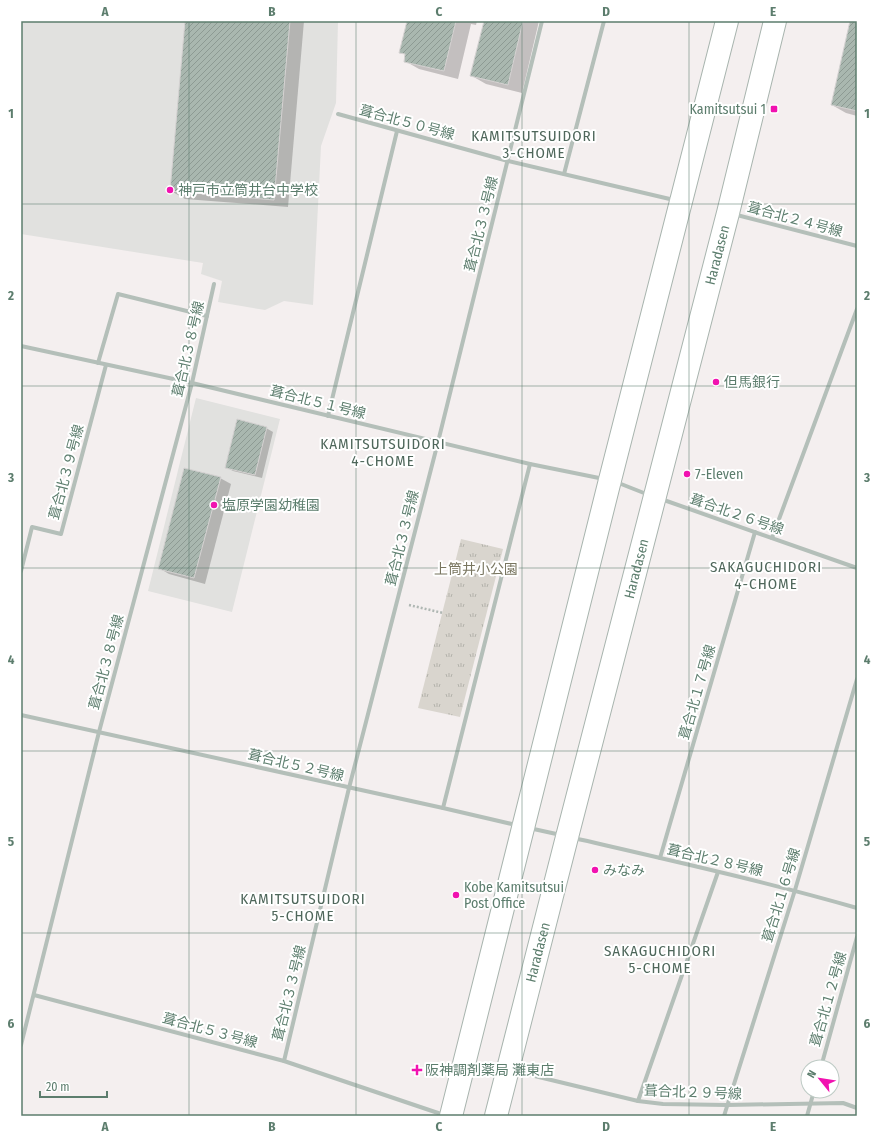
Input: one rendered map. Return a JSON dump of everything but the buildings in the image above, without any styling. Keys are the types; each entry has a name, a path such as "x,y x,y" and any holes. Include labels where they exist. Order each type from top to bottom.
{"main road":[{"path":"451,1116 680,201 727,21"},
{"name":"Haradasen","path":"496,1116 728,213 775,21"}],"street":[{"name":"葺合北３３号線","path":"284,1061 349,788 438,442 542,21"},
{"path":"564,174 604,21"},
{"name":"葺合北５０号線","path":"338,114 508,161 680,201"},
{"path":"328,416 397,131"},
{"name":"葺合北２４号線","path":"728,213 857,246"},
{"name":"葺合北３８号線","path":"21,1046 99,732 192,383 214,284"},
{"path":"98,363 118,294 207,316"},
{"path":"772,538 857,309"},
{"name":"葺合北５１号線","path":"21,346 192,383 530,464 610,480"},
{"name":"葺合北３９号線","path":"21,571 32,527 61,534 106,365"},
{"path":"443,808 530,464"},
{"name":"葺合北２６号線","path":"610,480 857,568"},
{"name":"葺合北１７号線","path":"660,858 755,532"},
{"name":"葺合北１６号線","path":"724,1116 795,890 857,680"},
{"name":"葺合北５２号線","path":"21,715 443,808 567,837"},
{"name":"葺合北２８号線","path":"567,837 795,890 857,908"},
{"path":"638,1100 718,872"},
{"name":"葺合北１２号線","path":"823,1059 857,937"},
{"name":"葺合北５３号線","path":"34,995 284,1061 447,1116"},
{"path":"21,1023 27,1024"},
{"name":"葺合北２９号線","path":"508,1069 638,1100 663,1104 727,1105 843,1103 857,1108"},
{"path":"807,1116 812,1099"}],"path":[{"path":"397,603 442,613"}],"shaded area":[{"name":"神戸市立筒井台中学校","path":"21,21 338,21 336,103 321,146 313,305 284,301 265,310 218,302 222,281 201,274 203,263 21,234"},
{"name":"塩原学園幼稚園","path":"196,398 280,419 232,612 148,591"}],"green space":[{"name":"上筒井小公園","path":"461,539 503,549 460,717 418,708"}],"place":[{"name":"Kamitsutsui 1","path":"774,109"},
{"name":"神戸市立筒井台中学校","path":"170,190"},
{"name":"但馬銀行","path":"716,382"},
{"name":"7-Eleven","path":"687,474"},
{"name":"塩原学園幼稚園","path":"214,505"},
{"name":"みなみ","path":"595,870"},
{"name":"Kobe Kamitsutsui Post Office","path":"456,895"},
{"name":"阪神調剤薬局 灘東店","path":"417,1070"}],"district":[{"name":"KAMITSUTSUIDORI 3-CHOME","path":"534,144"},
{"name":"KAMITSUTSUIDORI 4-CHOME","path":"383,452"},
{"name":"SAKAGUCHIDORI 4-CHOME","path":"766,576"},
{"name":"KAMITSUTSUIDORI 5-CHOME","path":"303,908"},
{"name":"SAKAGUCHIDORI 5-CHOME","path":"660,960"}]}
